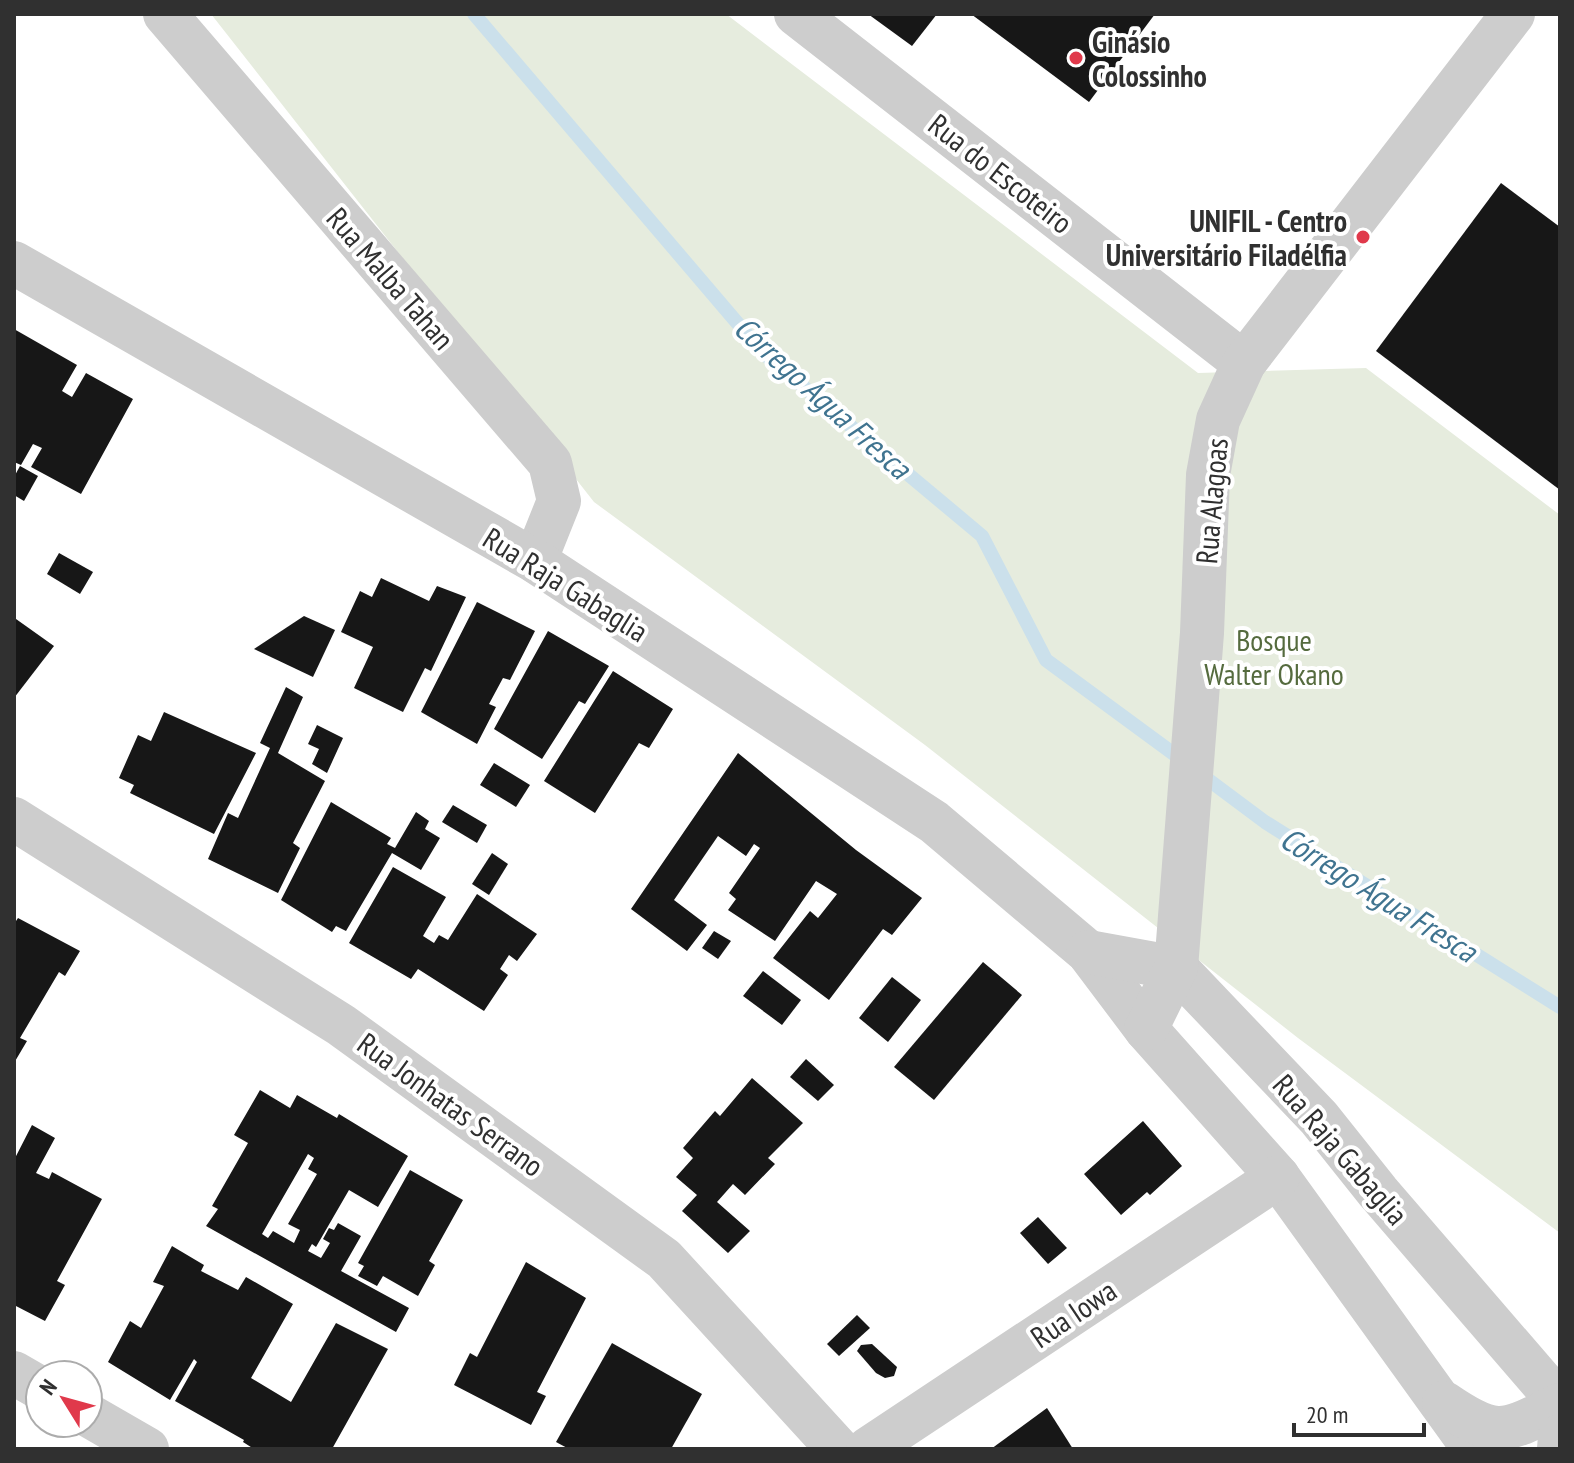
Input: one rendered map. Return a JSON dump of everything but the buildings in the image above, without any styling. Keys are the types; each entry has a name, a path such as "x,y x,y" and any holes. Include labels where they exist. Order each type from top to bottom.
{"street":[{"name":"Rua Malba Tahan","path":"165,14 550,463 559,501 535,561"},
{"name":"Rua do Escoteiro","path":"796,14 1244,363"},
{"name":"Rua Alagoas","path":"1146,1029 1176,968 1202,633 1208,475 1218,420 1244,363 1513,14"},
{"name":"Rua Raja Gabaglia","path":"14,263 535,561 934,822 1088,952 1146,1029 1278,1177 1474,1449"},
{"name":"Rua Jonhatas Serrano","path":"14,819 341,1025 664,1259 838,1449"},
{"name":"Rua Raja Gabaglia","path":"1088,952 1176,968 1319,1118 1378,1192 1560,1404"},
{"name":"Rua Iowa","path":"868,1449 1278,1177"},
{"path":"1436,1397 1473,1422 1490,1428 1511,1429 1560,1404"},
{"path":"104,1424 147,1449"},
{"path":"1559,1449 1560,1436"}],"green space":[{"name":"Bosque Walter Okano","path":"211,14 726,14 1198,373 1366,368 1560,515 1560,1233 1298,1038 925,745 594,502"}],"waterway":[{"name":"Córrego Água Fresca","path":"474,14 762,352 982,536 1046,660 1182,760"},
{"name":"Córrego Água Fresca","path":"1202,775 1265,822 1560,1007"}],"place":[{"name":"Ginásio Colossinho","path":"1076,58"},
{"name":"UNIFIL - Centro Universitário Filadélfia","path":"1363,237"}]}
